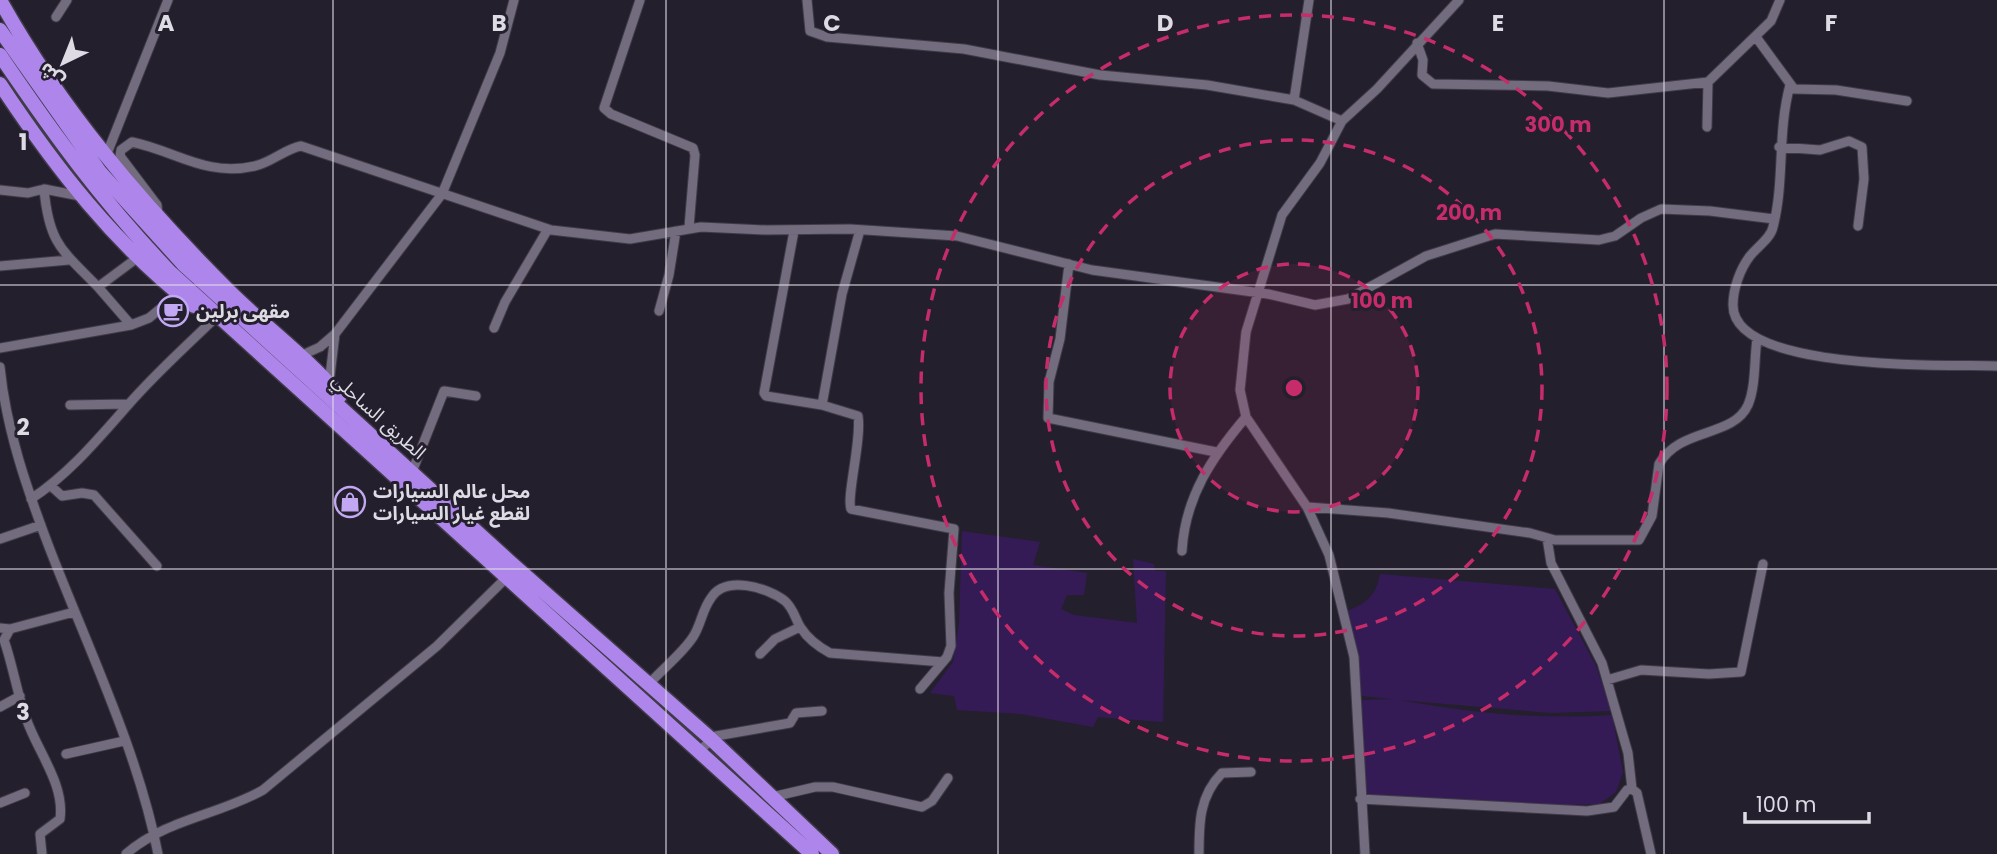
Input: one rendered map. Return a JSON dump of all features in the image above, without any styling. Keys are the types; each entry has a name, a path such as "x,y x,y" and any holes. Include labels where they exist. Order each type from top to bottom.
{"highway":[{"path":"0,0 40,65 106,156 231,293 329,384 341,397 346,411"},
{"name":"الطريق الساحلي","path":"0,30 50,131 125,226 232,331 505,579 699,751 832,854"},
{"name":"الطريق الساحلي","path":"0,55 22,75 138,216 230,309 772,797 783,818 812,854"},
{"path":"0,84 80,196 137,258 212,321 232,331"}],"street":[{"path":"56,17 67,0"},
{"path":"106,156 168,0"},
{"path":"300,356 320,347 335,334 442,194 500,53 514,0"},
{"path":"640,0 604,108 611,114 692,148 695,155 689,227"},
{"path":"807,0 810,31 827,37 964,49 1078,71 1217,87 1294,100 1342,121"},
{"path":"1294,100 1309,0"},
{"path":"1365,854 1354,657 1329,555 1307,508 1246,417 1240,390 1241,365 1246,332 1282,215 1320,163 1342,121 1377,89 1459,0"},
{"path":"1417,43 1423,61 1422,75 1433,84 1549,86 1608,93 1708,82 1771,21 1780,0"},
{"path":"1756,37 1790,85 1800,90 1836,90 1907,101"},
{"path":"1707,127 1708,82"},
{"path":"1790,85 1779,147 1774,219 1769,235 1742,268 1734,293 1734,315 1756,339 1773,347 1829,358 1997,366"},
{"path":"1779,147 1819,150 1849,141 1862,147 1864,179 1858,226"},
{"path":"158,216 157,205 120,156 121,150 132,142 208,167 233,168 268,163 301,146 548,229 630,239 689,227 794,231 860,230 957,236 1069,264 1315,305 1349,299 1426,256 1495,234 1517,233 1599,240 1615,236 1641,218 1661,209 1710,211 1774,219"},
{"path":"0,190 28,193 44,189 80,196"},
{"path":"44,189 51,232 69,260 98,287 131,325"},
{"path":"494,328 505,302 548,229"},
{"path":"822,405 840,305 860,230"},
{"path":"659,311 676,231"},
{"path":"794,231 764,393 766,396 822,405 858,416 856,468 849,500 851,509 954,529 949,593 951,646 943,662 920,689"},
{"path":"98,287 137,258"},
{"path":"0,266 69,260"},
{"path":"1069,264 1060,339 1049,382 1048,418 1216,452"},
{"path":"0,348 131,325 149,318 178,294"},
{"path":"31,499 51,486 103,435 129,404 212,321"},
{"path":"329,384 335,334"},
{"path":"1307,508 1388,513 1567,541 1639,540 1652,516 1659,464 1663,457 1682,440 1734,421 1742,415 1751,395 1756,339"},
{"path":"0,367 2,402 31,499 124,741 154,833 158,854"},
{"path":"412,472 444,391 476,396"},
{"path":"70,405 129,404"},
{"path":"1182,551 1188,512 1216,452 1246,417"},
{"path":"51,486 62,496 87,493 100,500 157,566"},
{"path":"0,539 41,525"},
{"path":"1547,538 1551,563 1602,663 1628,752 1632,789 1637,793 1651,854"},
{"path":"1607,680 1640,670 1709,674 1741,672 1763,564"},
{"path":"126,854 154,833 214,808 237,804 263,790 437,646 505,579"},
{"path":"648,685 692,639 712,596 720,587 732,585 750,587 782,599 797,616 800,627 817,645 839,656 943,662"},
{"path":"42,854 40,834 60,819 60,800 55,781 35,743 4,640 5,629 74,612"},
{"path":"760,654 775,639 800,627"},
{"path":"0,707 20,696"},
{"path":"699,751 710,739 790,723 796,713 822,711"},
{"path":"66,754 124,741"},
{"path":"1199,854 1199,818 1215,780 1222,773 1251,772"},
{"path":"772,797 815,787 833,787 922,807 932,802 948,778"},
{"path":"1360,799 1587,811 1614,807 1627,790 1632,789"},
{"path":"0,803 25,793"}],"shaded area":[{"path":"962,531 1040,542 1033,565 1087,573 1084,595 1067,595 1061,609 1074,615 1137,623 1133,559 1154,564 1155,571 1166,571 1163,722 1098,717 1093,727 1021,714 957,710 954,696 930,693 953,662 959,623"},
{"path":"1380,574 1555,589 1596,666 1611,711 1551,713 1399,700 1505,714 1557,717 1612,715 1623,772 1616,792 1599,804 1545,806 1363,794 1361,700 1392,699 1362,696 1347,611 1370,598"}],"place":[{"name":"مقهى برلين","path":"173,311"},
{"name":"محل عالم السيارات لقطع غيار السيارات","path":"350,502"}]}
